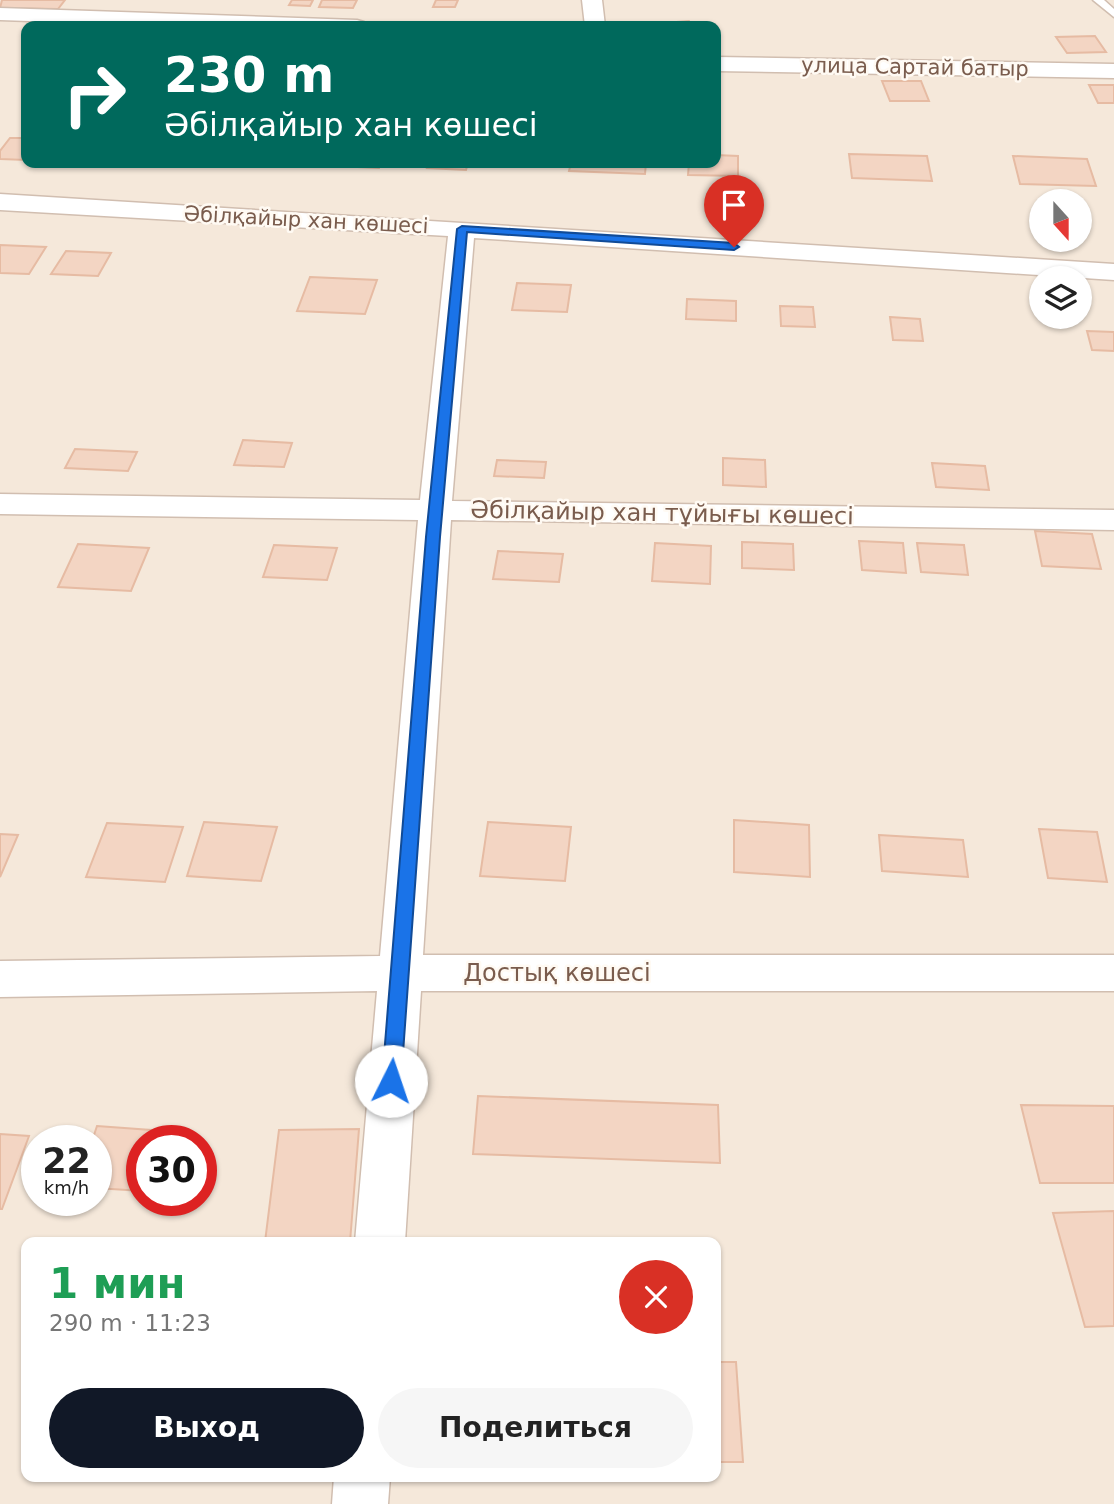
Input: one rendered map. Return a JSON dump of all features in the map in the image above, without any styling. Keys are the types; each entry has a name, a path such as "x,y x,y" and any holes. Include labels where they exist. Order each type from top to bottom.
{"street":[{"path":"135,19 150,0"},
{"path":"592,0 594,21"},
{"path":"0,14 199,21"},
{"name":"улица Сартай батыр","path":"721,64 1114,71"},
{"name":"Әбілқайыр хан көшесі","path":"0,202 1114,272"},
{"path":"380,1237 435,510 462,229"},
{"name":"Әбілқайыр хан тұйығы көшесі","path":"0,504 1114,520"},
{"name":"Достық көшесі","path":"0,979 399,973 1114,973"},
{"path":"360,1504 362,1482"}],"lane":[{"path":"1098,0 1114,14"}],"shaded area":[{"path":"0,0 1114,0 1114,1504 0,1504"}],"building":[{"path":"2,0 65,0 58,9 0,8"},
{"path":"292,0 313,0 310,6 289,5"},
{"path":"322,0 357,0 353,8 319,7"},
{"path":"436,0 458,0 455,7 433,7"},
{"path":"1095,36 1106,52 1067,53 1056,37"},
{"path":"882,81 921,81 929,101 890,101"},
{"path":"1089,85 1114,85 1114,103 1098,103"},
{"path":"10,138 21,138 21,160 0,159 0,151"},
{"path":"849,154 927,156 932,181 852,178"},
{"path":"721,155 738,156 738,176 688,175 689,168 721,168"},
{"path":"1013,156 1087,159 1096,186 1020,184"},
{"path":"427,168 467,168 466,170"},
{"path":"570,168 646,168 645,174 569,171"},
{"path":"0,245 46,247 29,274 0,273"},
{"path":"66,251 111,253 98,276 51,274"},
{"path":"310,277 377,280 365,314 297,311"},
{"path":"517,283 571,285 567,312 512,310"},
{"path":"687,299 736,301 736,321 686,319"},
{"path":"780,306 813,307 815,327 781,326"},
{"path":"890,317 920,319 923,341 893,340"},
{"path":"1087,331 1114,332 1114,351 1092,350"},
{"path":"243,440 292,443 284,467 234,465"},
{"path":"75,449 137,452 128,471 65,468"},
{"path":"723,458 765,460 766,487 723,485"},
{"path":"497,460 546,462 544,478 494,476"},
{"path":"932,463 985,466 989,490 936,487"},
{"path":"1035,531 1092,534 1101,569 1042,566"},
{"path":"859,541 903,543 906,573 862,570"},
{"path":"742,542 793,544 794,570 742,568"},
{"path":"655,543 711,546 710,584 652,581"},
{"path":"917,543 964,545 968,575 921,572"},
{"path":"78,544 149,548 131,591 58,587"},
{"path":"274,545 337,548 327,580 263,577"},
{"path":"498,551 563,554 559,582 493,579"},
{"path":"734,820 809,825 810,877 734,872"},
{"path":"204,822 277,827 261,881 187,876"},
{"path":"488,822 571,827 565,881 480,876"},
{"path":"107,823 183,827 165,882 86,877"},
{"path":"1039,829 1097,832 1107,882 1048,878"},
{"path":"0,834 18,835 0,877"},
{"path":"879,835 963,840 968,877 882,871"},
{"path":"478,1096 718,1105 720,1163 473,1154"},
{"path":"1021,1105 1114,1106 1114,1183 1040,1183"},
{"path":"112,1127 126,1128 126,1190 112,1189"},
{"path":"359,1129 350,1237 266,1237 279,1130"},
{"path":"0,1134 21,1135 21,1158 0,1209"},
{"path":"1114,1211 1114,1326 1085,1327 1053,1213"},
{"path":"721,1362 736,1362 743,1462 721,1462"}],"route":[{"path":"391,1081 433,537 462,229 734,247"}]}
